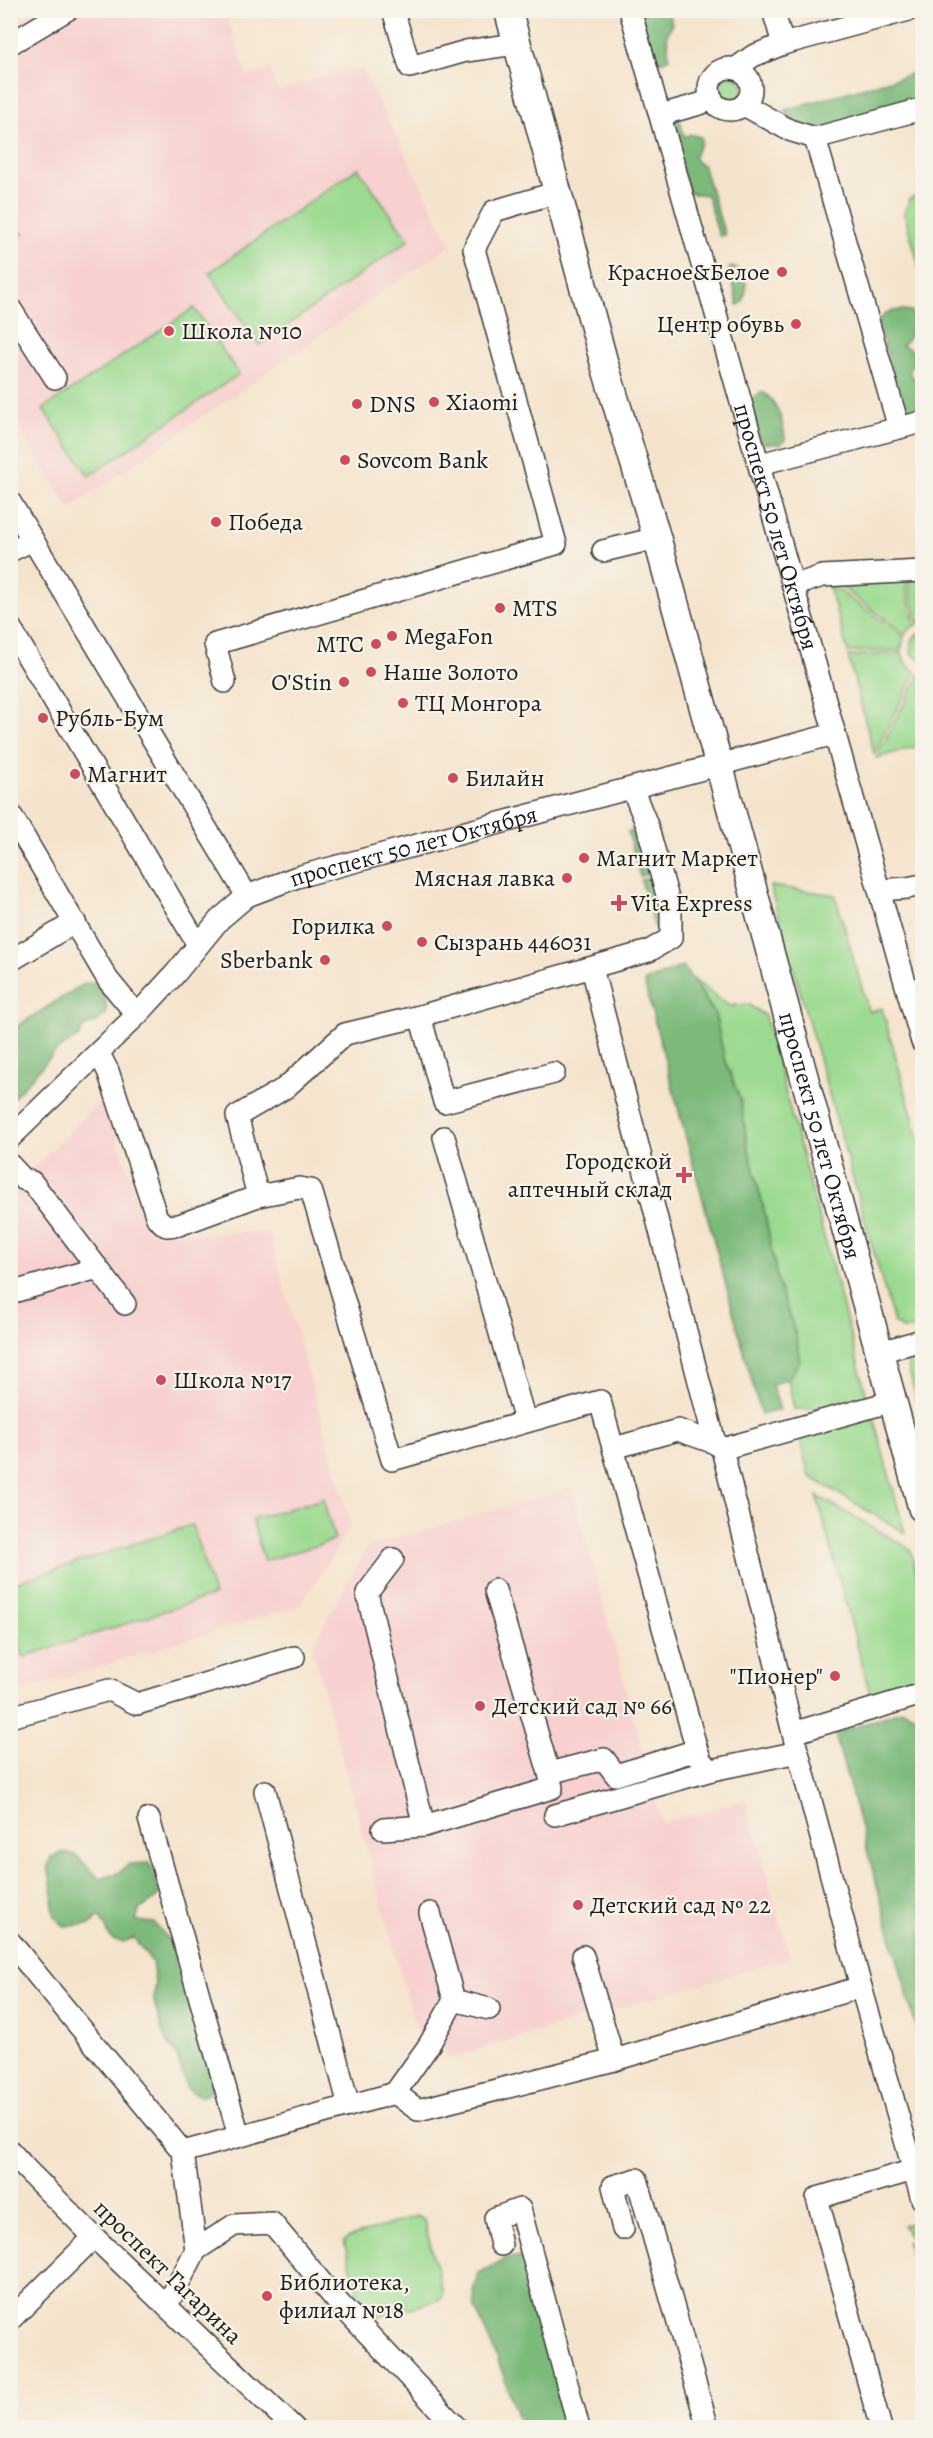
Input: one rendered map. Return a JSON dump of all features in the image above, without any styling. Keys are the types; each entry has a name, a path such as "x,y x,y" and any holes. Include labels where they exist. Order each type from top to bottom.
{"main road":[{"name":"проспект 50 лет Октября","path":"508,10 605,366 657,538 922,1508"}],"street":[{"path":"10,44 66,10"},
{"path":"393,10 410,67 465,51 517,44"},
{"name":"проспект 50 лет Октября","path":"630,10 922,1042"},
{"path":"773,10 783,44"},
{"path":"735,69 753,56 864,16 909,10"},
{"path":"722,70 741,71 750,81 751,94 739,109 726,110 711,99 709,92 712,79 722,70"},
{"path":"660,115 711,99"},
{"path":"744,105 789,130 815,138 922,109"},
{"path":"815,138 899,428"},
{"path":"225,682 215,644 556,544 474,249 494,211 558,192"},
{"path":"10,308 55,378"},
{"path":"760,464 922,422"},
{"path":"10,502 247,896"},
{"path":"603,551 657,538"},
{"path":"10,551 33,540"},
{"path":"793,586 822,576 922,571"},
{"path":"10,627 198,945"},
{"path":"719,765 834,734"},
{"name":"проспект 50 лет Октября","path":"10,1138 99,1054 137,1015 219,920 247,896 297,877 719,765"},
{"path":"258,1196 237,1116 285,1088 345,1034 420,1016 592,968 649,951 671,938 671,909 648,825 632,788"},
{"path":"10,813 108,981 137,1015"},
{"path":"879,890 922,885"},
{"path":"10,961 75,922"},
{"path":"592,968 861,1988 922,2199"},
{"path":"420,1016 444,1102 554,1073"},
{"path":"99,1054 108,1071 158,1218 166,1226 179,1226 258,1196 299,1188 311,1190 392,1460 600,1401 697,1750 702,1762 712,1770"},
{"path":"444,1137 525,1421"},
{"path":"17,1172 27,1189 118,1303"},
{"path":"10,1293 93,1269"},
{"path":"880,1352 922,1340"},
{"path":"614,1448 678,1430 719,1446 893,1401"},
{"path":"393,1559 367,1593 424,1826"},
{"path":"383,1829 424,1826 552,1788 495,1590"},
{"path":"10,1717 109,1690 137,1704 294,1658"},
{"path":"555,1815 712,1770 796,1743 922,1694"},
{"path":"549,1773 604,1759 616,1775 697,1750"},
{"path":"265,1791 349,2106"},
{"path":"149,1819 239,2136"},
{"path":"183,2152 395,2093 429,2045 454,2000 430,1913"},
{"path":"10,1942 183,2152 196,2250"},
{"path":"583,1956 614,2060"},
{"path":"395,2093 418,2110 614,2060 861,1988"},
{"path":"454,2000 489,2009"},
{"name":"проспект Гагарина","path":"10,2151 94,2237 294,2427"},
{"path":"881,2427 817,2198 914,2170"},
{"path":"623,2229 613,2186 637,2179 708,2427"},
{"path":"501,2245 495,2218 520,2210 579,2427"},
{"path":"167,2304 196,2250 234,2225 272,2223 336,2300 457,2427"},
{"path":"10,2320 94,2237"}],"shaded area":[{"name":"Школа №10","path":"38,11 225,11 247,76 270,69 278,91 316,78 362,68 451,245 69,509 11,416 10,27"},
{"name":"Школа №17","path":"103,1098 149,1233 269,1232 351,1526 300,1605 11,1694 11,1191"},
{"path":"572,1488 662,1823 746,1800 790,1958 452,2057 417,2035 312,1647 367,1547"}],"green space":[{"path":"646,11 669,11 672,25 667,35 669,58 661,62 655,61 639,14"},
{"path":"922,71 922,105 814,132 789,118 785,110"},
{"path":"730,76 739,80 743,89 739,98 730,102 721,98 717,89 721,80"},
{"path":"674,118 681,122 683,135 701,137 701,143 694,157 703,165 725,235 719,236 707,195 689,193 670,123"},
{"path":"358,168 409,240 259,345 209,273"},
{"path":"922,192 922,277 904,212 910,199"},
{"path":"732,267 745,276 746,291 743,302 738,305 729,268"},
{"path":"194,308 239,374 89,476 43,409"},
{"path":"911,311 915,319 909,338 902,345 913,351 915,358 909,373 922,386 922,411 916,414 907,413 902,406 878,324 888,312"},
{"path":"761,392 767,395 779,413 785,440 781,444 760,443 749,400"},
{"path":"903,573 915,625 905,634 832,580"},
{"path":"906,573 922,573 922,622 918,624"},
{"path":"828,583 904,636 901,650 848,652"},
{"path":"922,632 922,662 912,654 911,647 914,638"},
{"path":"902,653 906,664 916,672 874,754 848,656"},
{"path":"922,673 922,745 876,758"},
{"path":"646,827 658,871 640,876 628,832"},
{"path":"659,875 666,919 660,926 654,927 641,880"},
{"path":"770,886 835,895 869,1012 882,1008 922,1151 922,1329 903,1329 894,1323"},
{"path":"683,966 715,1014 724,1057 741,1102 747,1143 764,1210 778,1283 796,1335 800,1361 788,1379 772,1385 780,1410 761,1415 644,982"},
{"path":"692,978 729,1006 748,1004 765,1016 867,1397 827,1408 794,1409 788,1379 800,1361 796,1335 778,1283 764,1210 747,1143 741,1102 724,1057 715,1014"},
{"path":"85,983 96,984 101,991 106,1001 106,1014 96,1022 83,1027 80,1036 57,1050 11,1100 11,1030"},
{"path":"922,1356 922,1422 906,1358"},
{"path":"873,1416 905,1533 809,1476 798,1432"},
{"path":"817,1496 911,1549 922,1598 922,1687 873,1705"},
{"path":"323,1499 335,1540 264,1561 252,1519"},
{"path":"192,1525 214,1595 23,1657 11,1619 11,1584"},
{"path":"903,1710 917,1717 922,1728 922,2048 835,1734"},
{"path":"63,1852 76,1855 100,1879 120,1872 129,1864 150,1863 159,1892 157,1898 139,1910 136,1921 154,1923 173,1944 176,1959 187,1983 196,2013 197,2043 212,2072 211,2092 200,2096 187,2089 177,2055 167,2042 161,2028 154,2001 155,1983 152,1962 134,1938 123,1942 112,1940 98,1916 90,1925 64,1926 55,1917 48,1866 51,1857"},
{"path":"416,2216 424,2220 443,2293 439,2300 371,2319 366,2318 344,2241 347,2238"},
{"path":"922,2221 922,2256 903,2225"},
{"path":"906,2240 922,2265 922,2299"},
{"path":"520,2257 530,2261 576,2427 521,2427 498,2360 475,2308 474,2287 479,2273 507,2258"}],"tunnel":[{"path":"10,233 16,228"}],"place":[{"name":"Красное&Белое","path":"782,272"},
{"name":"Центр обувь","path":"796,324"},
{"name":"Школа №10","path":"169,331"},
{"name":"Xiaomi","path":"434,402"},
{"name":"DNS","path":"357,404"},
{"name":"Sovcom Bank","path":"345,460"},
{"name":"Победа","path":"216,522"},
{"name":"MTS","path":"500,608"},
{"name":"MegaFon","path":"392,636"},
{"name":"МТС","path":"376,644"},
{"name":"Наше Золото","path":"371,672"},
{"name":"O'Stin","path":"344,682"},
{"name":"ТЦ Монгора","path":"403,703"},
{"name":"Рубль-Бум","path":"43,718"},
{"name":"Магнит","path":"75,774"},
{"name":"Билайн","path":"453,778"},
{"name":"Магнит Маркет","path":"584,858"},
{"name":"Мясная лавка","path":"567,878"},
{"name":"Vita Express","path":"619,903"},
{"name":"Горилка","path":"387,926"},
{"name":"Сызрань 446031","path":"422,942"},
{"name":"Sberbank","path":"325,960"},
{"name":"Городской аптечный склад","path":"684,1175"},
{"name":"Школа №17","path":"161,1380"},
{"name":"\"Пионер\"","path":"835,1676"},
{"name":"Детский сад № 66","path":"480,1706"},
{"name":"Детский сад № 22","path":"578,1905"},
{"name":"Библиотека, филиал №18","path":"267,2296"}]}
